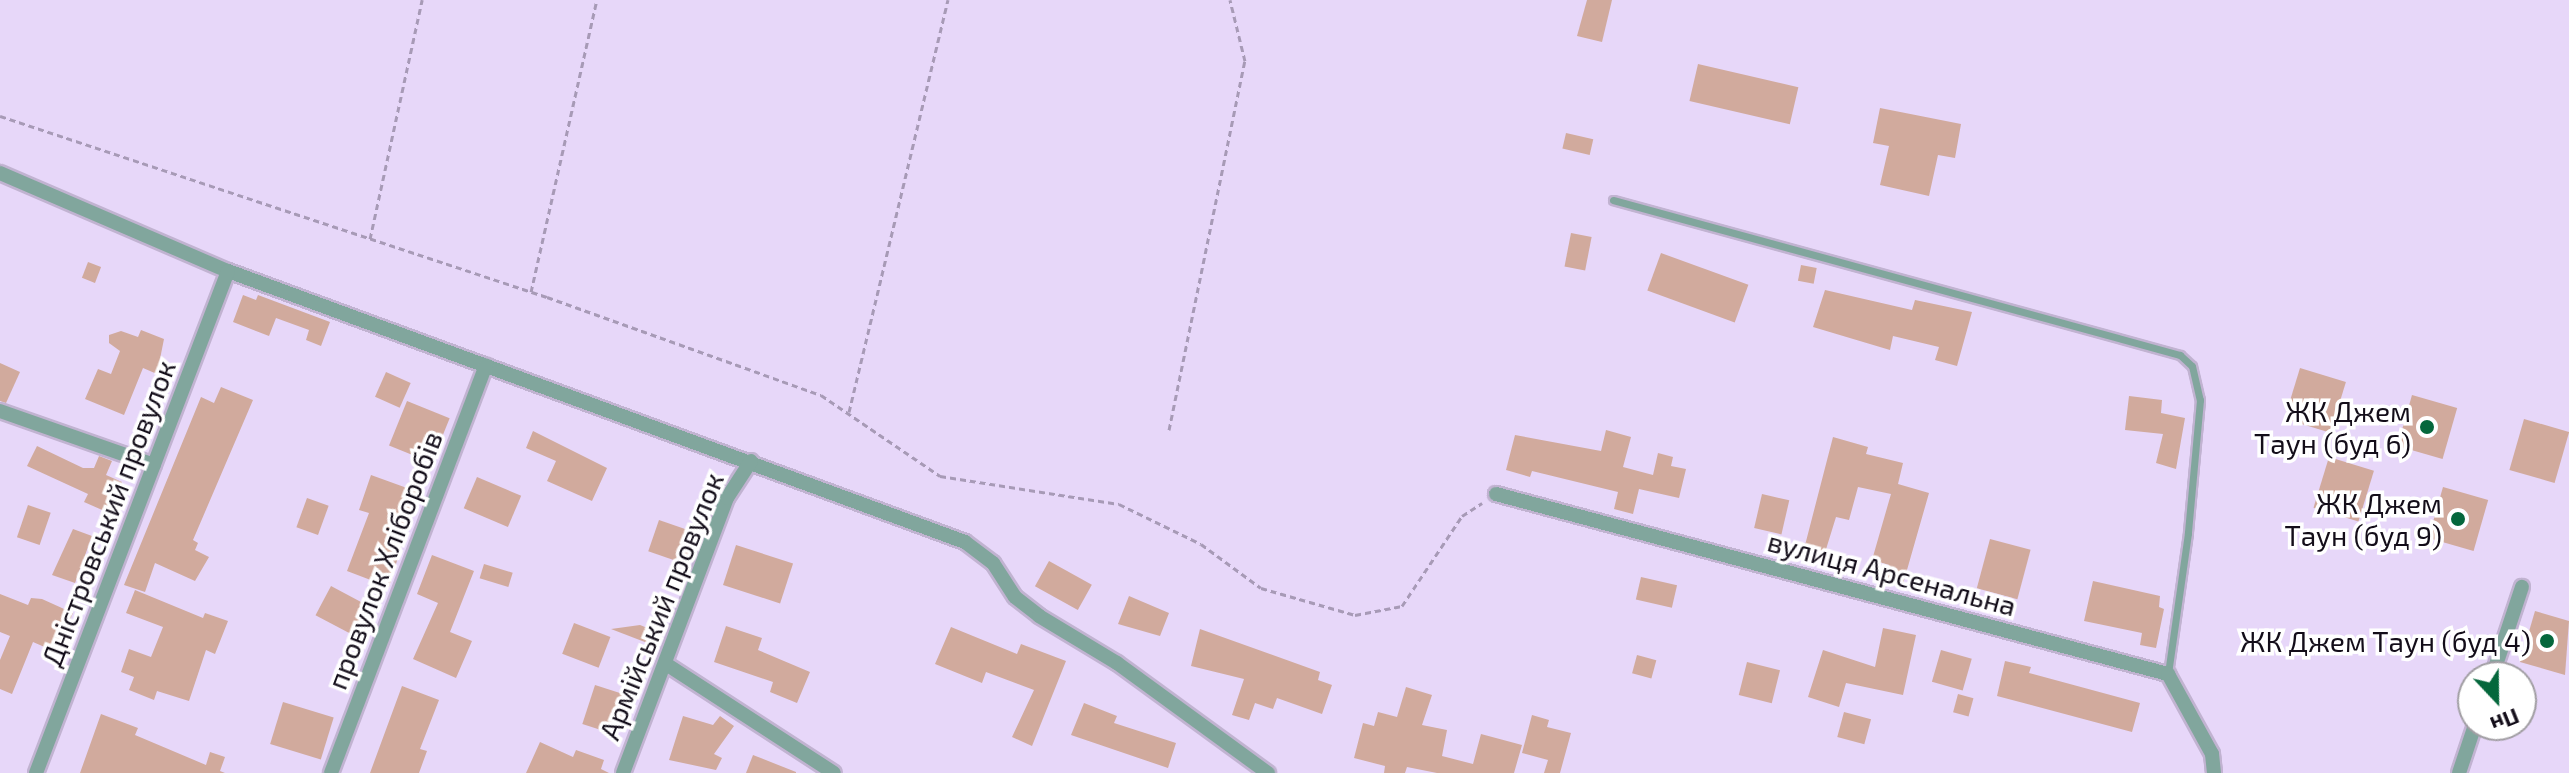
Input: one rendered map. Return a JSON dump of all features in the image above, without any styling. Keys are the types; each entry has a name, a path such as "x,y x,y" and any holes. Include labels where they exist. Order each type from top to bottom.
{"street":[{"path":"0,173 228,271 486,365 588,406 751,461 965,542 993,563 1015,597 1039,616 1117,663 1268,773"},
{"name":"Дністровський провулок","path":"36,773 228,271"},
{"name":"провулок Хліборобів","path":"331,773 486,365"},
{"path":"0,411 154,465"},
{"name":"Армійський провулок","path":"623,773 727,498 751,461"},
{"name":"вулиця Арсенальна","path":"1496,494 2168,674"},
{"path":"2497,661 2522,587"},
{"path":"666,664 834,773"},
{"path":"2168,674 2212,754 2214,773"},
{"path":"2459,773 2470,741"}],"lane":[{"path":"1613,200 2180,355 2192,366 2200,400 2168,674"}],"path":[{"path":"370,239 422,0"},
{"path":"531,292 597,0"},
{"path":"849,414 948,0"},
{"path":"1169,430 1245,61 1230,0"},
{"path":"0,116 531,292 821,395 940,476 1119,504 1201,544 1261,588 1355,615 1402,606 1462,516 1496,494"}],"building":[{"path":"1587,0 1612,0 1602,42 1577,36"},
{"path":"1698,64 1798,87 1790,124 1689,101"},
{"path":"1880,108 1961,124 1955,158 1938,155 1929,196 1880,185 1889,146 1873,143"},
{"path":"1566,133 1593,139 1590,155 1562,149"},
{"path":"1571,233 1592,237 1585,270 1565,266"},
{"path":"1661,253 1748,285 1735,322 1647,291"},
{"path":"88,262 101,267 95,283 82,278"},
{"path":"1801,265 1817,268 1814,284 1798,281"},
{"path":"1825,290 1912,310 1915,300 1972,312 1957,366 1935,360 1939,347 1893,336 1890,350 1813,327"},
{"path":"243,295 256,300 258,295 330,322 321,346 306,340 309,330 276,318 269,336 233,322"},
{"path":"141,330 164,339 157,374 143,368 124,415 85,399 98,369 111,374 120,351 109,343 109,335 121,331 138,337"},
{"path":"0,363 20,372 6,403 0,401"},
{"path":"2300,368 2346,382 2330,433 2285,419"},
{"path":"386,372 411,383 400,408 375,397"},
{"path":"221,387 253,400 193,540 198,543 195,550 209,557 195,581 155,563 145,592 124,585 201,397 214,403"},
{"name":"ЖК Джем Таун (буд 6)","path":"2412,395 2457,408 2443,459 2397,446"},
{"path":"2129,396 2162,400 2161,413 2185,418 2176,469 2156,463 2163,434 2125,430"},
{"path":"407,401 450,418 432,463 389,446"},
{"path":"2524,419 2569,432 2555,483 2509,470"},
{"path":"1606,430 1631,437 1623,467 1653,475 1658,453 1673,457 1671,466 1686,469 1679,498 1639,489 1633,514 1614,509 1618,492 1532,471 1530,477 1506,470 1515,435 1601,451"},
{"path":"533,431 607,468 592,501 547,481 556,461 526,448"},
{"path":"1833,437 1868,447 1866,454 1903,463 1898,484 1929,493 1903,584 1885,579 1889,565 1872,560 1891,494 1858,487 1849,520 1836,517 1823,559 1803,553"},
{"path":"37,446 83,468 94,468 99,456 112,461 106,475 122,482 109,513 84,502 88,494 27,466"},
{"path":"2329,457 2374,471 2358,521 2314,508"},
{"path":"371,475 418,492 389,587 347,571 369,513 359,510"},
{"path":"477,477 521,496 508,527 464,508"},
{"name":"ЖК Джем Таун (буд 9)","path":"2443,487 2488,500 2474,551 2428,538"},
{"path":"1762,494 1789,500 1781,534 1754,528"},
{"path":"307,498 329,506 318,535 296,527"},
{"path":"28,505 51,513 40,545 17,537"},
{"path":"659,520 696,533 685,564 648,551"},
{"path":"73,529 92,536 75,583 52,575"},
{"path":"1990,539 2031,550 2017,599 1977,588"},
{"path":"736,545 793,564 780,603 723,585"},
{"path":"432,555 474,571 450,632 472,641 456,678 413,659 438,603 417,594"},
{"path":"1049,561 1092,585 1078,610 1035,586"},
{"path":"484,564 513,573 508,587 480,578"},
{"path":"1641,577 1677,585 1672,608 1636,599"},
{"path":"2093,581 2160,596 2159,607 2164,609 2156,648 2140,645 2142,633 2084,621"},
{"path":"331,586 376,610 361,639 316,615"},
{"path":"135,590 203,618 205,613 228,621 215,654 206,650 189,701 157,691 154,700 129,690 134,677 121,672 129,649 151,657 163,627 126,613"},
{"path":"0,594 28,605 31,598 42,599 73,613 56,652 33,642 12,694 0,689 0,660 10,636 0,632"},
{"path":"1129,596 1169,613 1160,636 1118,624"},
{"name":"ЖК Джем Таун (буд 4)","path":"2535,611 2569,621 2565,675 2537,667 2537,661 2520,661"},
{"path":"574,623 610,637 599,668 562,654"},
{"path":"640,625 655,631 650,644 611,629"},
{"path":"726,626 762,638 758,650 810,672 797,703 770,692 773,682 714,662"},
{"path":"951,627 1017,654 1021,644 1066,661 1032,746 1012,737 1034,690 986,672 982,683 935,664"},
{"path":"1883,628 1916,635 1903,695 1846,683 1839,707 1808,697 1823,650 1875,667"},
{"path":"1200,629 1320,672 1318,680 1332,685 1322,714 1277,698 1273,709 1255,703 1249,720 1232,715 1244,679 1191,666"},
{"path":"1941,650 1972,659 1963,691 1932,682"},
{"path":"1637,655 1656,660 1651,679 1632,673"},
{"path":"2005,661 2031,667 2029,673 2140,703 2132,732 1997,696"},
{"path":"1747,662 1780,670 1772,703 1739,695"},
{"path":"595,685 629,696 617,735 582,724"},
{"path":"402,686 439,700 420,749 427,751 419,773 370,773"},
{"path":"1406,687 1432,695 1422,725 1447,730 1442,756 1473,764 1481,734 1522,745 1514,773 1437,773 1407,767 1405,773 1384,773 1385,766 1354,758 1363,723 1374,726 1378,712 1397,717"},
{"path":"1958,694 1973,698 1969,716 1953,712"},
{"path":"283,702 334,717 321,760 270,744"},
{"path":"1084,703 1117,716 1114,723 1176,743 1168,768 1071,735"},
{"path":"1844,712 1871,719 1864,744 1837,737"},
{"path":"101,714 138,728 135,735 206,765 210,752 225,757 220,771 225,773 80,773"},
{"path":"1532,715 1549,720 1547,727 1571,733 1560,773 1544,773 1548,760 1522,753"},
{"path":"683,716 713,725 720,716 734,726 714,754 722,758 716,770 669,760"},
{"path":"540,742 573,757 576,750 604,760 601,769 609,773 526,773"},
{"path":"753,755 796,772 796,773 746,773"}],"place":[{"name":"ЖК Джем Таун (буд 6)","path":"2427,427"},
{"name":"ЖК Джем Таун (буд 9)","path":"2458,519"},
{"name":"ЖК Джем Таун (буд 4)","path":"2547,641"}]}
